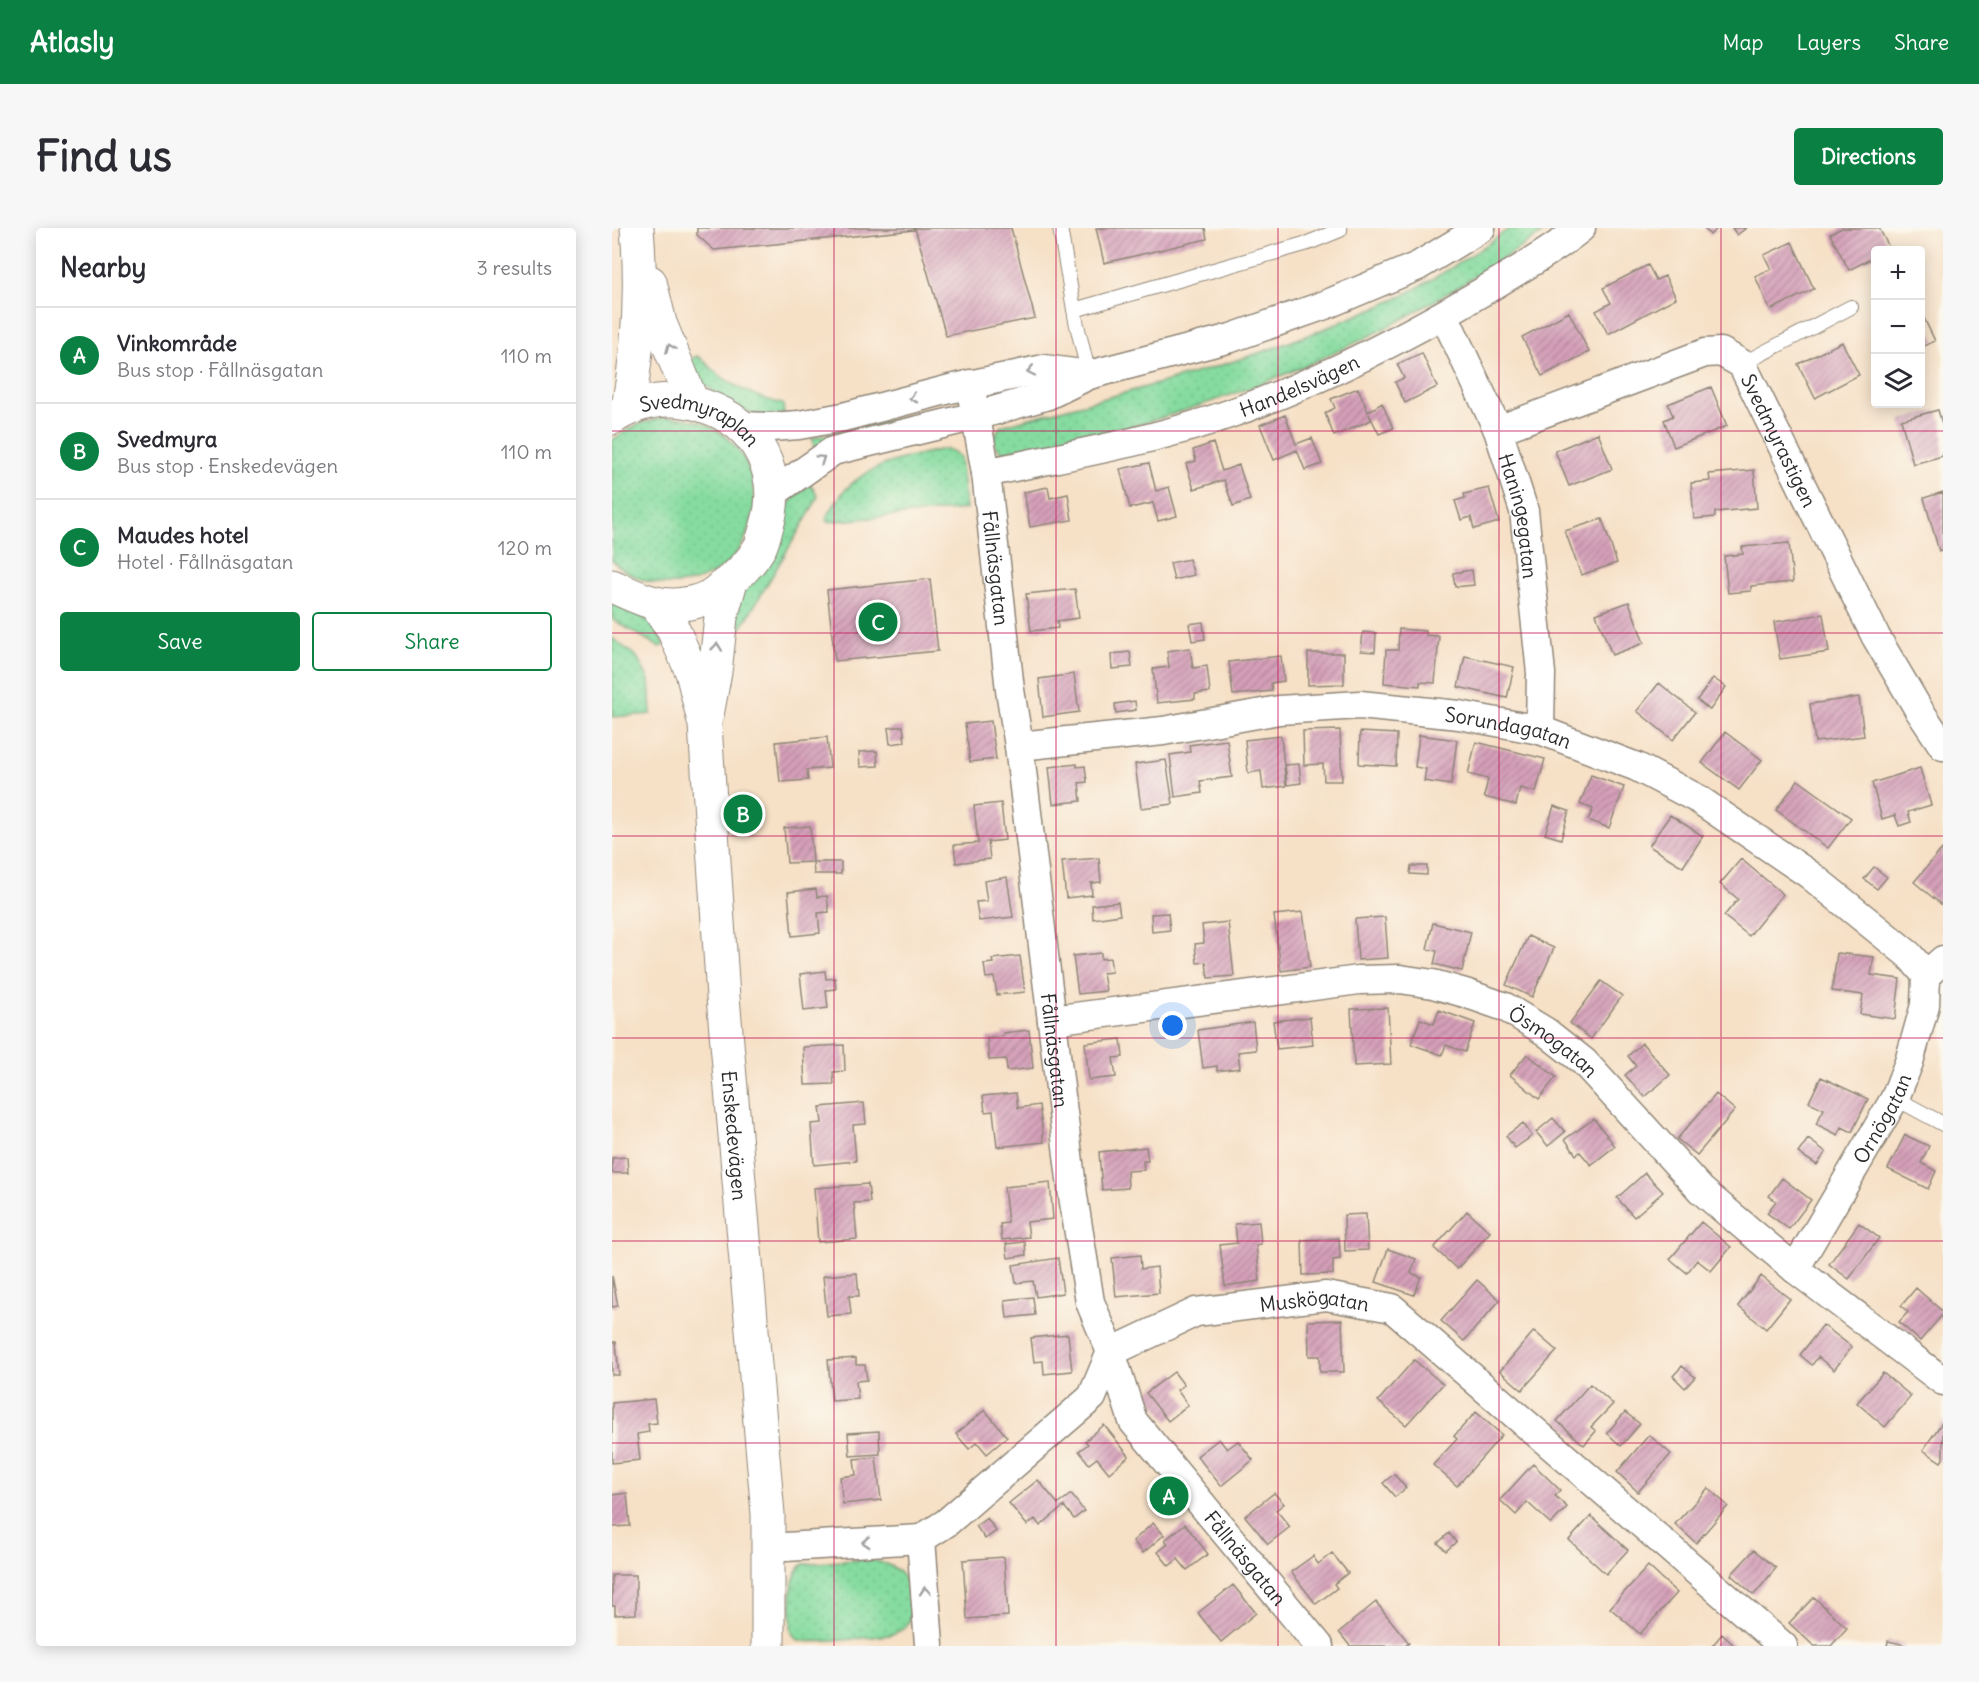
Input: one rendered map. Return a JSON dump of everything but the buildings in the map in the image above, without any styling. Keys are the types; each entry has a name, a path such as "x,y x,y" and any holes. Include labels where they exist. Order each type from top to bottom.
{"street":[{"path":"773,493 833,451 976,416 1048,395 1089,375 1231,338 1325,304 1419,266 1481,228"},
{"name":"Handelsvägen","path":"986,472 1155,436 1229,414 1328,373 1444,315 1556,248 1581,228"},
{"path":"637,230 660,323 692,402"},
{"path":"620,413 635,363 640,289 637,230"},
{"name":"Haningegatan","path":"1444,315 1498,430 1524,511 1541,673 1540,730"},
{"name":"Svedmyrastigen","path":"1498,430 1705,353 1721,352 1742,364 1876,637 1943,746"},
{"path":"742,426 799,425 843,417 970,384 1044,369 1089,375"},
{"name":"Fållnäsgatan","path":"970,384 986,472 1010,690 1019,746 1073,1196 1090,1302 1111,1352 1133,1421 1319,1646"},
{"name":"Svedmyraplan","path":"612,586 655,604 675,605 708,598 739,575 760,546 769,520 773,493 767,464 753,439 742,426 719,411 692,402 661,400 620,413"},
{"name":"Enskedevägen","path":"705,725 715,672 721,617 731,581"},
{"name":"Enskedevägen","path":"655,604 672,627 692,672 705,725 723,997 767,1503 768,1646"},
{"name":"Sorundagatan","path":"1019,746 1163,731 1279,710 1360,705 1459,715 1540,730 1637,767 1698,799 1810,875 1909,955 1934,968"},
{"name":"Ornögatan","path":"1795,1269 1895,1098 1909,1062 1934,968"},
{"name":"Ösmogatan","path":"1052,1020 1359,980 1400,979 1433,984 1505,1007 1546,1032 1584,1062 1701,1190 1795,1269 1943,1381"},
{"name":"Muskögatan","path":"1111,1352 1196,1312 1326,1296 1392,1308 1783,1646"},
{"path":"768,1548 921,1539 946,1523 1092,1397 1111,1352"},
{"path":"921,1539 927,1645"}],"lane":[{"path":"1060,228 1074,310 1089,375"},
{"path":"1074,310 1308,243 1340,230"},
{"path":"1742,364 1851,307"},
{"path":"1895,1098 1943,1124"}],"green space":[{"path":"1510,228 1550,228 1414,312 1358,342 1289,372 1208,403 1110,432 1013,454 1002,451 995,445 994,437 1001,426 1220,366 1306,336 1382,305 1444,272"},
{"path":"697,356 715,372 739,388 783,404 784,414 759,417 727,402 701,382 689,360"},
{"path":"933,412 815,451 812,438"},
{"path":"667,417 689,419 706,424 734,445 748,468 754,494 752,520 742,544 726,564 703,578 674,584 640,579 625,571 612,560 612,441 638,425"},
{"path":"944,449 960,457 966,509 827,522 826,518 842,493 866,473 891,462"},
{"path":"810,484 818,496 813,507 743,625 739,630 734,631 732,610 791,501"},
{"path":"612,598 650,622 665,645 659,647 612,619"},
{"path":"612,638 637,657 649,680 651,714 612,717"},
{"path":"868,1559 889,1565 903,1577 911,1606 906,1626 889,1635 856,1639 816,1642 796,1638 791,1629 791,1603 793,1584 799,1569 804,1564"}],"place":[{"name":"Maudes hotel","path":"878,622"},
{"name":"Svedmyra","path":"743,814"},
{"name":"Vinkområde","path":"1169,1496"}]}
